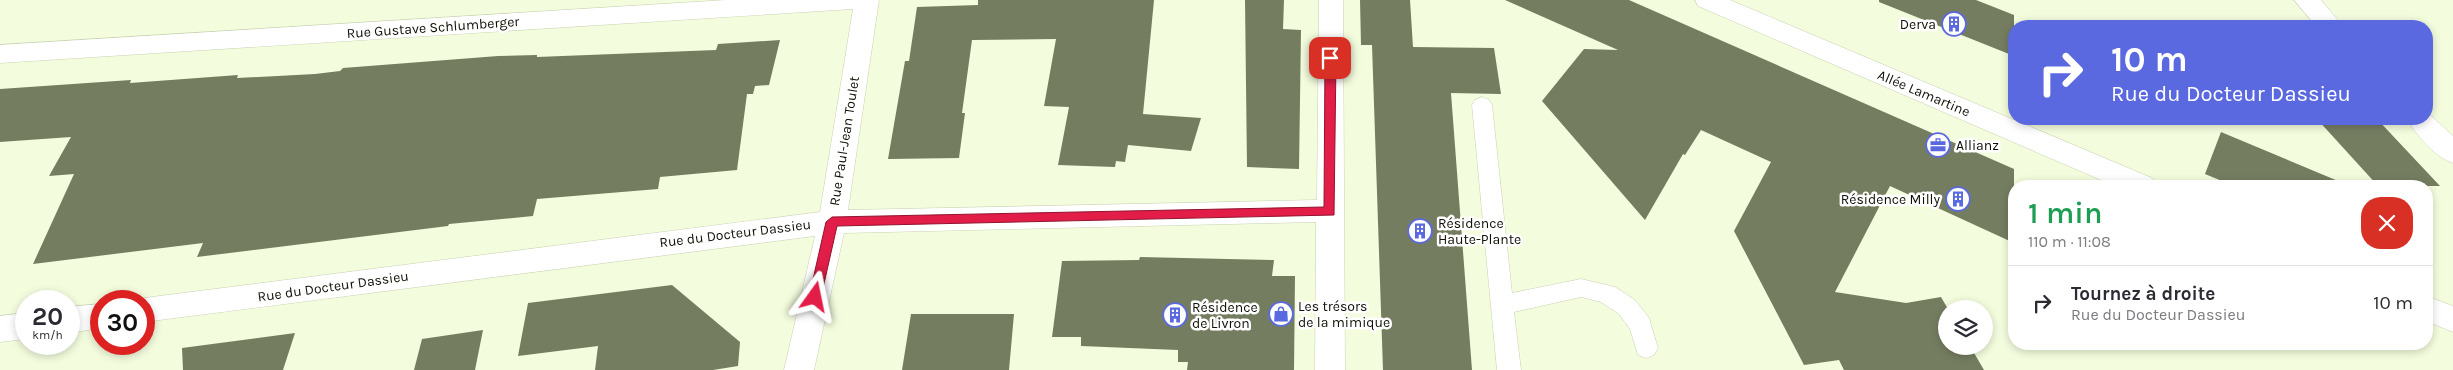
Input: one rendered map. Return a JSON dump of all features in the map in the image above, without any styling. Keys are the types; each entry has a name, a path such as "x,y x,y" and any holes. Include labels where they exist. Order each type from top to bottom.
{"street":[{"name":"Rue Gustave Schlumberger","path":"0,54 866,0"},
{"name":"Rue Paul-Jean Toulet","path":"799,370 832,222 866,0"},
{"path":"1330,370 1331,0"},
{"name":"Allée Lamartine","path":"1707,0 2128,180"},
{"path":"2306,0 2325,20"},
{"path":"2426,125 2453,153"},
{"name":"Rue du Docteur Dassieu","path":"155,309 832,222 1330,212"},
{"path":"0,329 15,327"}],"lane":[{"path":"1482,105 1509,370"},
{"path":"1502,305 1580,288 1606,294 1627,307 1641,325 1646,348"}],"building":[{"path":"978,0 1154,0 1143,114 1201,118 1191,151 1128,145 1125,162 1116,161 1115,167 1058,165 1069,107 1044,106 1056,39 972,40 962,113 965,113 959,158 888,159 905,61 909,61 917,7 978,5"},
{"path":"1245,0 1284,0 1283,29 1301,30 1299,169 1247,167"},
{"name":"Résidence Haute-Plante","path":"1360,0 1410,0 1413,47 1494,48 1501,94 1451,93 1472,370 1383,370 1372,45 1361,45"},
{"path":"1505,0 1629,0 2014,169 2014,180 2008,180 2008,240 1890,186 1835,292 1906,303 1941,297 1943,300 1938,300 1938,355 1975,355 1984,370 1844,370 1839,360 1804,365 1734,231 1771,162 1701,130 1685,155 1683,154 1645,220 1542,101 1584,49 1618,50"},
{"path":"1879,0 1976,0 2014,15 2014,20 2008,20 2008,54 1879,2"},
{"path":"780,40 769,85 755,86 753,94 747,94 737,170 660,177 658,189 537,199 533,216 449,224 448,226 197,257 203,243 33,264 74,174 49,176 71,137 0,142 0,89 131,80 130,83 238,75 237,78 315,74 340,71 343,68 498,56 537,55 537,57 716,50 718,44"},
{"path":"2322,125 2383,125 2440,186 2433,186 2433,180 2373,180"},
{"path":"2221,132 2336,180 2220,180 2205,174"},
{"name":"Résidence de Livron","path":"1140,257 1274,260 1272,276 1295,276 1294,370 1187,370 1188,362 1178,362 1178,350 1081,346 1081,337 1052,337 1062,261 1139,260"},
{"path":"672,285 740,342 738,366 713,370 595,370 598,346 518,356 528,303"},
{"path":"911,314 1014,314 1009,370 902,370"},
{"path":"483,330 475,370 414,370 422,339"},
{"path":"295,333 283,370 183,370 182,348"}],"place":[{"name":"Derva","path":"1954,24"},
{"name":"Allianz","path":"1938,145"},
{"name":"Résidence Milly","path":"1958,199"},
{"name":"Résidence Haute-Plante","path":"1420,231"},
{"name":"Les trésors de la mimique","path":"1281,314"},
{"name":"Résidence de Livron","path":"1175,315"}],"route":[{"path":"815,297 832,222 877,219 1330,212 1330,58"}]}
